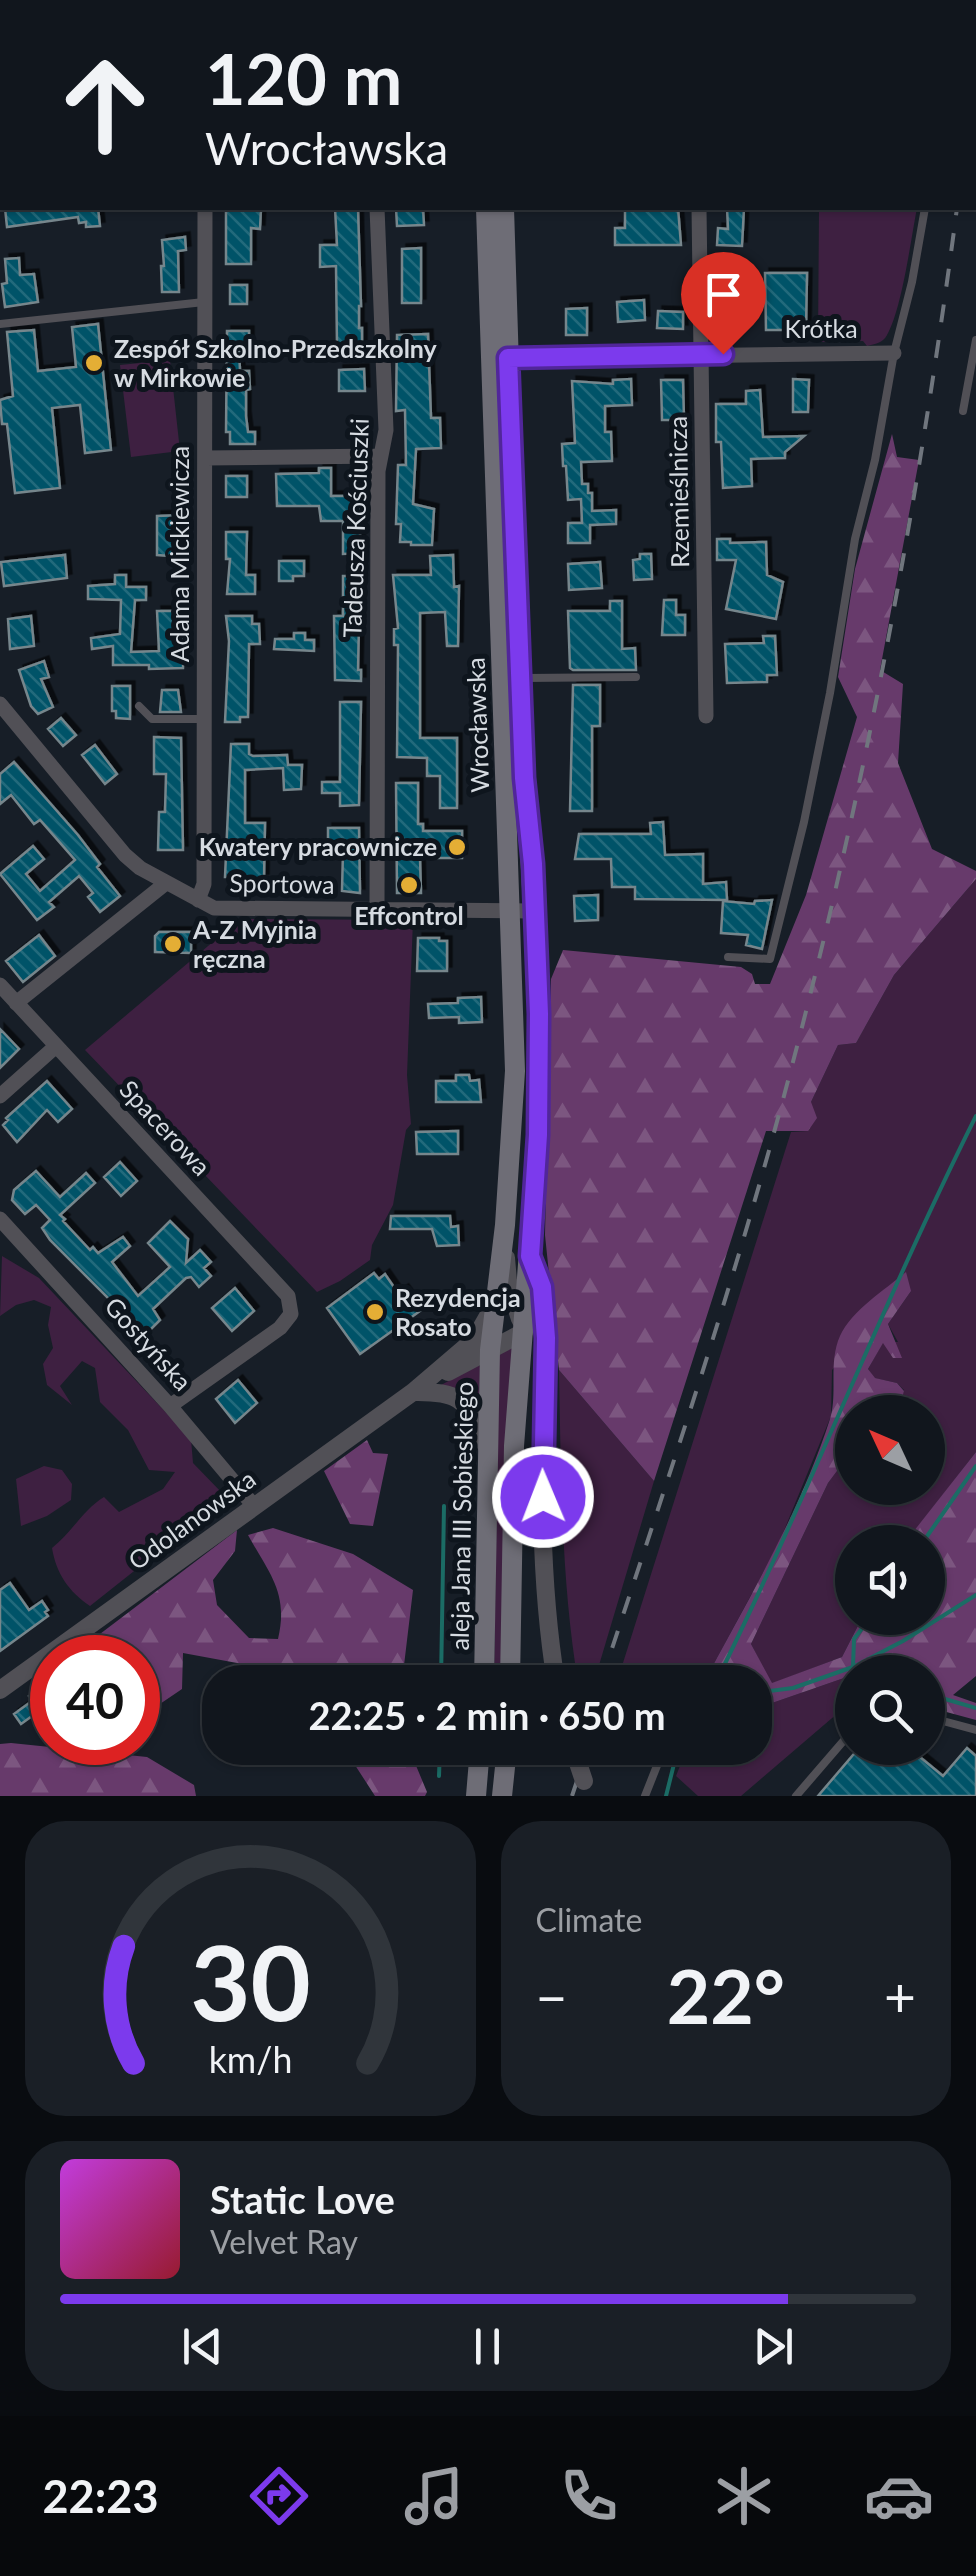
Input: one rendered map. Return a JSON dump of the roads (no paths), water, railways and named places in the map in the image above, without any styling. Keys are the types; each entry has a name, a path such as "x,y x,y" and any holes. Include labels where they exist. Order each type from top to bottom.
{"main road":[{"name":"Wrocławska","path":"486,210 514,1071 504,1240 494,1311"},
{"name":"Wrocławska","path":"504,210 524,778 536,910 539,1105 523,1323"},
{"name":"aleja Jana III Sobieskiego","path":"484,1665 487,1447 494,1311"},
{"name":"aleja Jana III Sobieskiego","path":"510,1665 512,1503 523,1323"},
{"path":"476,1796 479,1765"},
{"path":"502,1796 505,1765"}],"street":[{"name":"Adama Mickiewicza","path":"198,900 204,884 206,719 205,210"},
{"name":"Tadeusza Kościuszki","path":"376,910 378,493 386,430 377,210"},
{"name":"Rzemieślnicza","path":"699,210 706,716"},
{"name":"Krótka","path":"508,358 894,353"},
{"path":"205,458 381,456"},
{"name":"Sportowa","path":"0,704 124,855 214,908 510,913 536,910"},
{"path":"16,1003 166,883"},
{"name":"Spacerowa","path":"0,985 276,1281 292,1306 280,1328 170,1406"},
{"path":"0,1096 54,1047"},
{"name":"Gostyńska","path":"0,1219 170,1406 254,1506"},
{"name":"Wrocławska","path":"504,1240 508,1281 523,1323"},
{"path":"530,1256 542,1287 544,1517 554,1665"},
{"name":"Odolanowska","path":"0,1690 413,1392 475,1339 494,1311"},
{"path":"523,1323 537,1348 544,1374"},
{"name":"Odolanowska","path":"413,1392 490,1350 523,1323"},
{"path":"413,1392 444,1391 459,1398 487,1447"},
{"path":"579,1765 586,1789"}],"lane":[{"path":"728,956 770,959 804,822 854,540 876,460 925,210"},
{"path":"0,324 205,302"},
{"path":"963,411 976,340"},
{"path":"520,678 636,677"},
{"path":"139,706 152,719 206,719"},
{"path":"945,1721 976,1730"},
{"path":"796,1796 835,1751"},
{"path":"645,1796 657,1765"}],"waterway":[{"path":"724,1665 976,1116"},
{"path":"935,1525 976,1466"},
{"path":"441,1665 444,1506"},
{"path":"876,1655 976,1595"},
{"path":"772,1691 793,1688 853,1667 857,1635"},
{"path":"945,1699 976,1708"},
{"path":"439,1765 439,1776"},
{"path":"666,1796 674,1765"}],"railway":[{"path":"607,1665 743,1241 813,983 886,653 925,431 957,210"},
{"path":"572,1796 582,1765"}],"place":[{"name":"Zespół Szkolno-Przedszkolny w Mirkowie","path":"94,363"},
{"name":"Kwatery pracownicze","path":"457,847"},
{"name":"Effcontrol","path":"409,885"},
{"name":"A-Z Myjnia ręczna","path":"173,944"},
{"name":"Rezydencja Rosato","path":"375,1312"}]}
